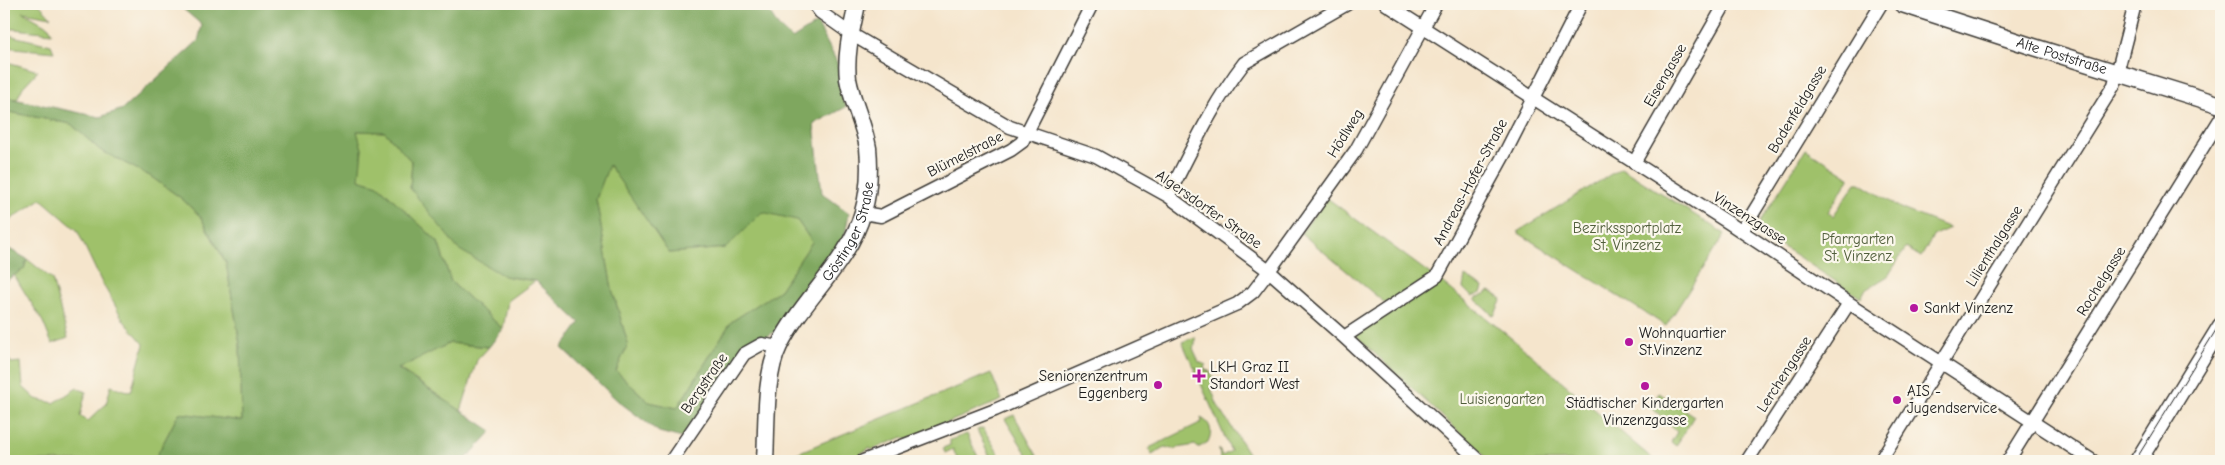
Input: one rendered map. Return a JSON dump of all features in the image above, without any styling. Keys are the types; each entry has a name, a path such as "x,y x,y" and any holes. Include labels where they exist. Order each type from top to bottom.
{"main road":[{"name":"Göstinger Straße","path":"765,461 770,375 778,347 795,318 849,243 863,213 869,180 868,147 848,78 851,34 857,4"},
{"name":"Alte Poststraße","path":"1902,4 2221,105"},
{"path":"2138,461 2221,326"}],"street":[{"path":"814,4 820,12 851,34"},
{"name":"Blümelstraße","path":"863,213 881,216 1011,150 1022,142 1028,134 1092,4"},
{"path":"1168,196 1206,123 1244,63 1347,4"},
{"name":"Vinzenzgasse","path":"1386,4 1532,99 1742,231 1848,304 2094,461"},
{"name":"Hödlweg","path":"1269,271 1356,150 1436,4"},
{"name":"Andreas-Hofer-Straße","path":"1344,337 1437,276 1505,153 1581,4"},
{"name":"Eisengasse","path":"1634,163 1725,4"},
{"name":"Bodenfeldgasse","path":"1742,231 1881,4"},
{"name":"Lilienthalgasse","path":"1880,461 2114,85 2135,4"},
{"name":"Algersdorfer Straße","path":"851,34 1002,123 1028,134 1096,156 1168,196 1269,271 1479,461"},
{"name":"Rochelgasse","path":"2008,461 2221,118"},
{"path":"863,461 995,410 1237,304 1253,292 1269,271"},
{"name":"Lerchengasse","path":"1747,461 1848,304"},
{"name":"Bergstraße","path":"671,461 744,354 762,344 778,347"}],"green space":[{"path":"4,4 39,4 51,17 23,12 49,27 52,33 4,28"},
{"path":"180,4 764,4 778,26 792,39 817,23 837,62 846,107 814,124 822,193 849,213 844,240 777,330 740,354 682,438 659,432 618,401 562,348 580,323 536,281 504,276 458,249 410,188 412,162 385,132 357,131 362,149 359,179 378,185 438,242 451,282 503,329 489,347 450,343 398,369 492,431 464,461 154,461 179,413 242,421 240,344 226,263 200,216 181,198 150,176 100,150 71,124 4,111 4,97 100,117 123,109 198,41 202,25 182,8","holes":["609,165 669,253 726,248 762,212 797,220 812,242 780,290 731,322 677,408 649,402 616,371 628,344 612,289 596,199"]},
{"path":"4,34 51,45 54,52 4,47"},
{"path":"4,61 38,71 23,87 17,99 4,97"},
{"path":"4,111 71,124 100,150 150,176 181,198 200,216 226,263 240,344 242,421 179,413 154,461 4,461 4,350 11,363 21,362 23,387 36,399 54,403 77,388 86,392 80,416 88,421 106,404 111,386 131,392 144,344 124,321 101,281 77,230 41,199 10,220 4,245"},
{"path":"356,131 385,132 412,162 410,188 504,276 535,281 508,301 503,329 451,282 438,242 378,185 358,179 362,149"},
{"name":"Pfarrgarten St. Vinzenz","path":"1806,149 1850,177 1828,212 1833,216 1856,183 1860,183 1902,209 1950,228 1934,235 1921,257 1906,248 1888,276 1865,290 1861,298 1762,233 1759,223"},
{"path":"609,164 669,253 726,248 762,211 797,220 812,242 780,290 731,322 677,408 649,402 616,371 628,344 612,289 596,199"},
{"name":"Bezirkssportplatz St. Vinzenz","path":"1621,168 1725,234 1666,326 1517,232"},
{"path":"1327,198 1433,276 1386,304 1301,233"},
{"path":"4,246 27,259 24,269 4,282"},
{"path":"27,259 52,279 68,338 52,344 43,322 14,275 24,269"},
{"path":"1465,276 1483,287 1481,293 1472,297 1463,288"},
{"name":"Luisiengarten","path":"1438,279 1516,342 1655,461 1490,461 1355,335"},
{"path":"1490,291 1502,299 1494,316 1475,299"},
{"path":"1195,337 1193,348 1199,362 1206,365 1204,367 1206,371 1209,370 1214,381 1211,388 1217,404 1253,461 1220,461 1219,449 1222,456 1231,451 1195,371 1196,367 1194,368 1182,342"},
{"path":"450,343 489,347 477,360 461,411 398,368"},
{"path":"991,373 1002,400 906,440 903,437 871,450 870,448 848,461 778,461"},
{"path":"1659,393 1694,416 1676,446 1671,442 1677,432 1651,407"},
{"path":"1014,415 1040,461 1031,461 1005,419"},
{"path":"1201,418 1207,422 1210,428 1208,442 1198,448 1195,445 1172,449 1165,447 1152,455 1149,448 1202,422"},
{"path":"983,428 1003,461 992,461 977,430"},
{"path":"967,434 980,461 958,461 953,449 945,453 943,448 950,445 950,440"}],"tram line":[{"path":"2135,461 2221,322"}],"place":[{"name":"Sankt Vinzenz","path":"1914,308"},
{"name":"Wohnquartier St.Vinzenz","path":"1629,342"},
{"name":"LKH Graz II Standort West","path":"1199,376"},
{"name":"Seniorenzentrum Eggenberg","path":"1158,385"},
{"name":"Städtischer Kindergarten Vinzenzgasse","path":"1645,386"},
{"name":"AIS - Jugendservice","path":"1897,400"}]}
